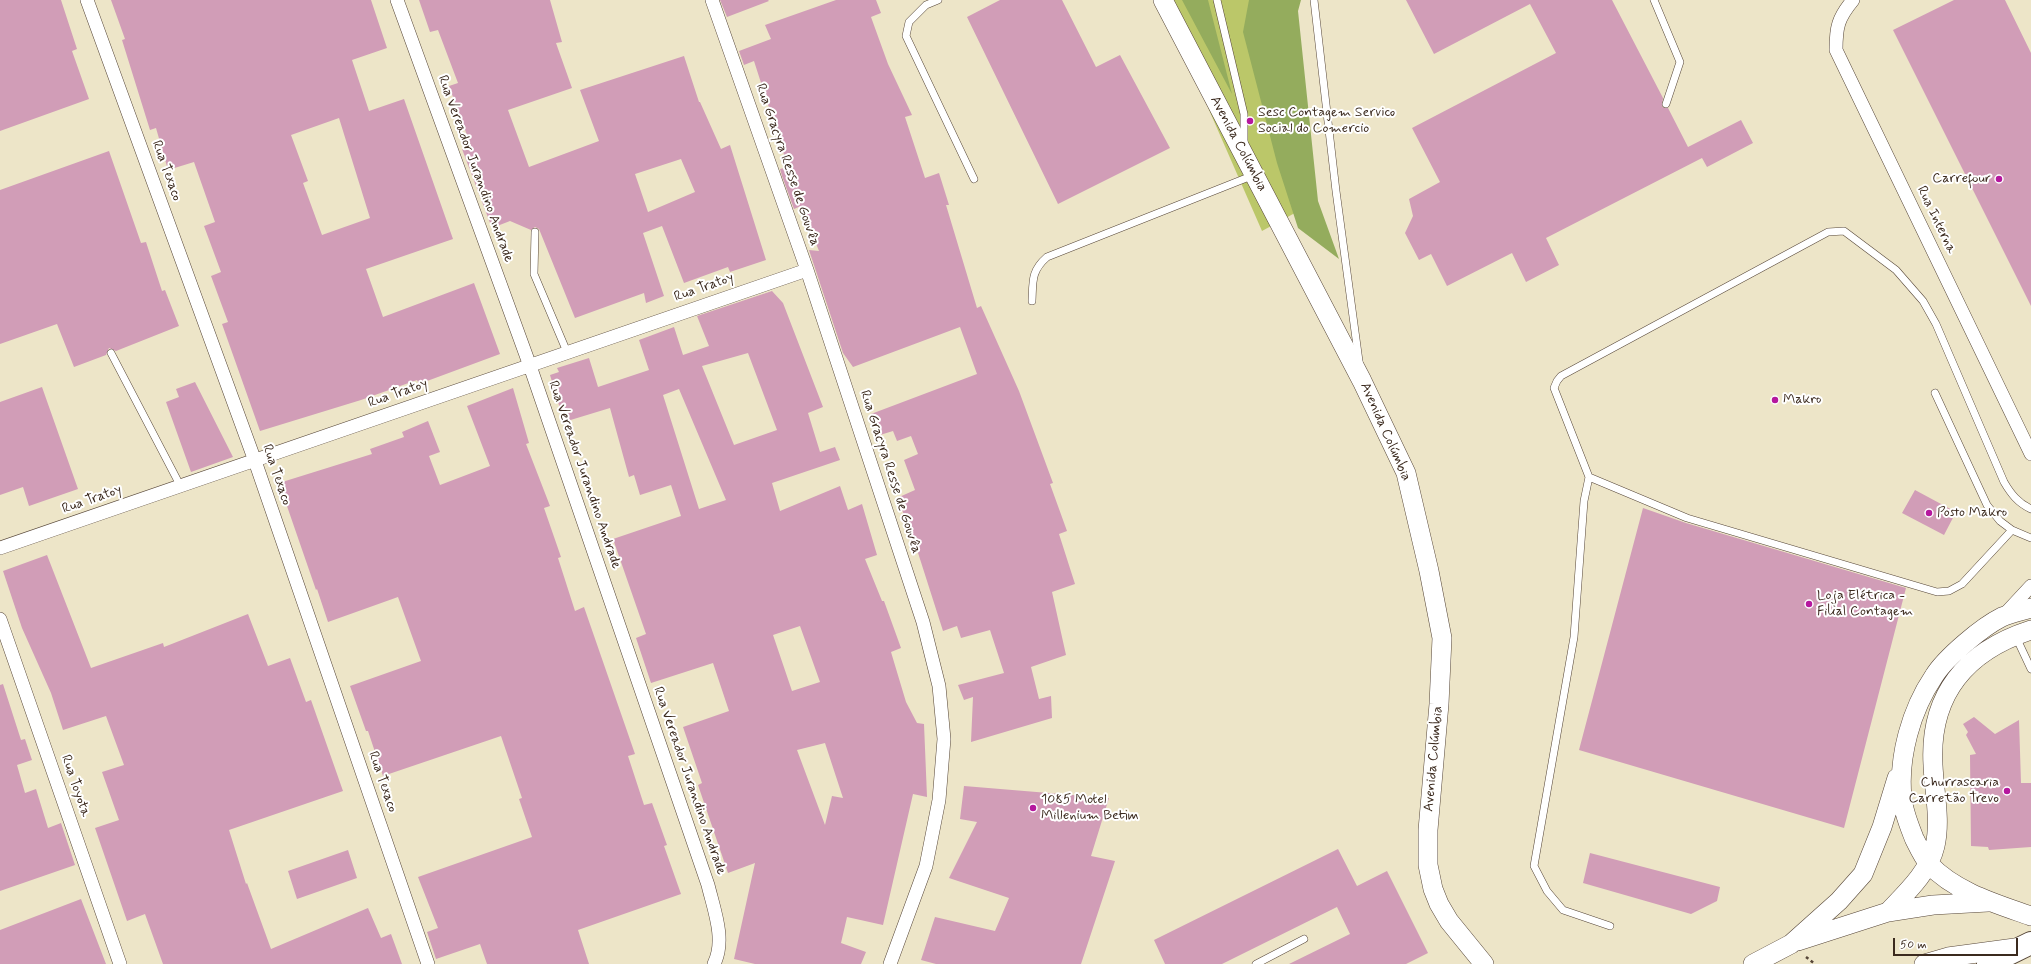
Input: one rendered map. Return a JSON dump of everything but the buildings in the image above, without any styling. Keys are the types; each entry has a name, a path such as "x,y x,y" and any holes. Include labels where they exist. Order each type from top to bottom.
{"highway":[{"path":"1988,964 2029,944"}],"street":[{"name":"Rua Texaco","path":"87,0 255,461 428,964"},
{"name":"Rua Vereador Jurandino Andrade","path":"397,0 530,366 708,885 718,926 718,955 714,964"},
{"name":"Rua Gracyra Resse de Gouvêa","path":"712,0 807,270 923,622 939,686 944,739 939,800 926,866 890,964"},
{"name":"Avenida Colúmbia","path":"1163,0 1362,381 1406,473 1429,571 1442,638 1439,704 1428,830 1428,865 1433,889 1439,904 1449,921 1484,964"},
{"name":"Rua Interna","path":"1853,0 1845,10 1836,28 1836,50 2031,454"},
{"name":"Rua Tratoy","path":"0,548 181,487 807,270"},
{"path":"1791,944 1839,901 1863,874 1882,827 1902,763 1914,714 1934,676 1966,642 2002,617 2031,586"},
{"path":"2002,617 2031,608"},
{"name":"Rua Toyota","path":"0,619 120,964"},
{"path":"1888,912 1929,864 1935,846 1938,828 1933,763 1934,730 1939,710 1948,690 1962,672 1978,657 2023,633"},
{"path":"1902,763 1902,798 1908,825 1929,864 1950,881 1997,904 2031,916"},
{"path":"1753,964 1791,944 1888,912 1933,905 1997,904"},
{"path":"1924,964 1948,957 2029,944"}],"lane":[{"path":"938,0 926,5 909,22 906,36 974,179"},
{"path":"1217,0 1244,114 1243,154"},
{"path":"1314,0 1336,191 1362,381"},
{"path":"1654,0 1680,62 1666,104"},
{"path":"1032,301 1033,274 1039,264 1047,257 1255,175"},
{"path":"1610,926 1563,910 1547,891 1534,866 1574,637 1584,501 1590,477 1554,388 1561,376 1828,232 1837,230 1844,231 1896,270 1922,301 1936,324 2004,482 2012,495 2023,506 2031,509"},
{"path":"535,232 534,274 567,352"},
{"path":"110,353 181,487"},
{"path":"1934,393 1987,505 2000,521 2012,530 2031,538"},
{"path":"1590,477 1687,518 1937,592 1949,591 1962,584 2012,530"},
{"path":"2023,633 2031,669"},
{"path":"1256,964 1304,939"}],"green space":[{"name":"Sesc Contagem Servico Social do Comercio","path":"1161,0 1285,0 1304,208 1262,231"},
{"path":"1182,0 1208,0 1232,94"},
{"path":"1249,0 1301,0 1298,11 1318,201 1339,259 1298,228 1277,163 1243,32"}],"place":[{"name":"Sesc Contagem Servico Social do Comercio","path":"1250,121"},
{"name":"Carrefour","path":"1999,179"},
{"name":"Makro","path":"1775,400"},
{"name":"Posto Makro","path":"1929,513"},
{"name":"Loja Elétrica - Filial Contagem","path":"1809,604"},
{"name":"Churrascaria Carretão Trevo","path":"2007,791"},
{"name":"1085 Motel Millenium Betim","path":"1033,808"}]}
